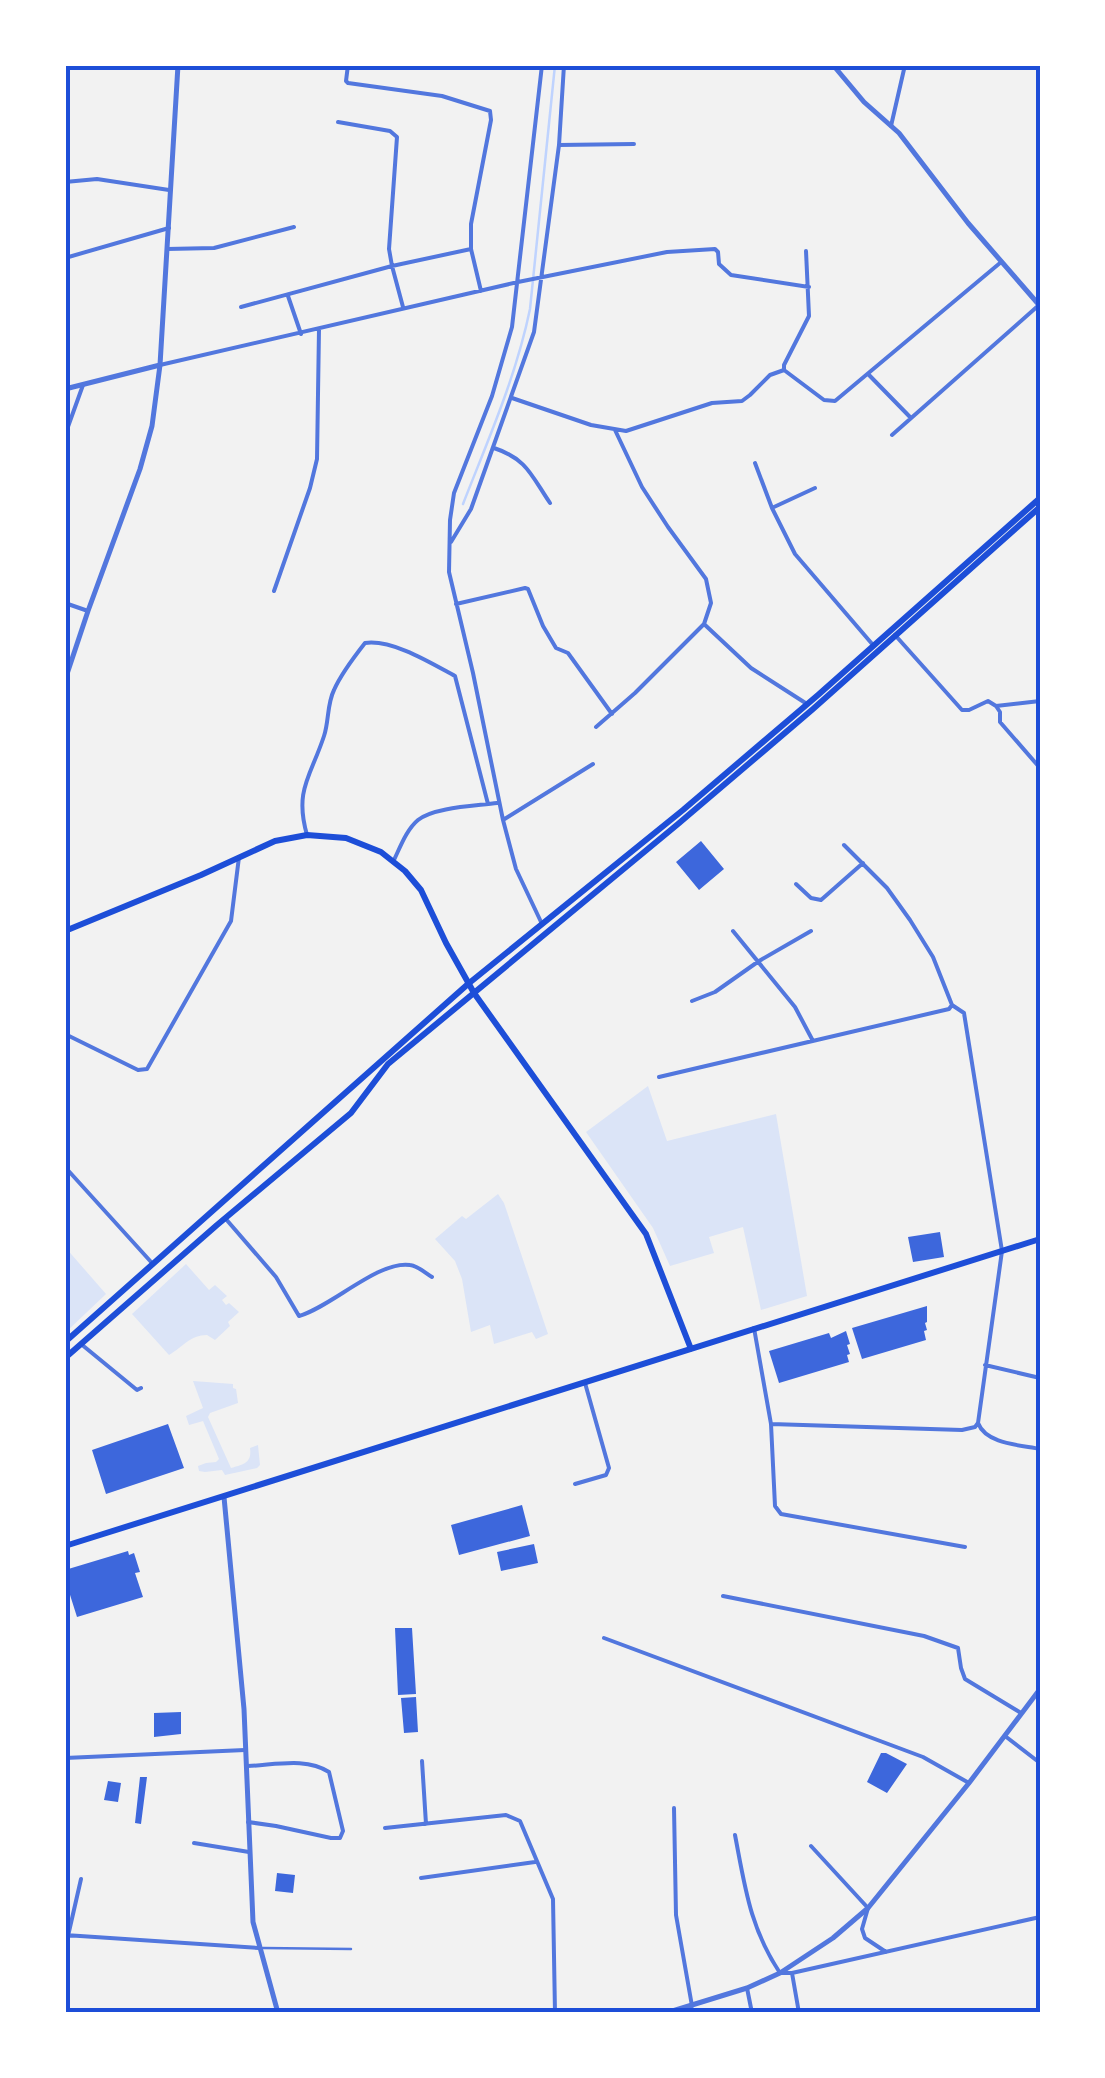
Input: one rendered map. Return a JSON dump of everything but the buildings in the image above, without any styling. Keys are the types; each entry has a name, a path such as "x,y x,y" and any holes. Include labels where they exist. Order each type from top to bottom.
{"main road":[{"path":"65,1342 468,984 683,810 1040,498"},
{"path":"65,1358 351,1114 388,1064 813,709 1040,508"},
{"path":"65,930 275,841 307,835 346,838 381,852 405,871 420,890 468,984 646,1234 691,1349"},
{"path":"65,1546 1040,1239"}],"street":[{"path":"65,680 152,426 160,365 178,65"},
{"path":"348,65 348,83 442,96 490,111 472,211 471,249 481,291"},
{"path":"542,65 512,327 492,396 454,493 449,572 502,820 516,869 542,924"},
{"path":"451,542 471,508 534,332 564,65"},
{"path":"834,65 848,85 898,133 1039,306 892,434"},
{"path":"891,126 905,65"},
{"path":"338,122 390,131 397,137 389,228 392,266 404,309"},
{"path":"558,145 634,144"},
{"path":"65,182 97,179 171,190"},
{"path":"65,258 168,228"},
{"path":"167,249 214,248 294,228"},
{"path":"241,307 471,249"},
{"path":"65,389 518,282 667,252 715,249 718,264 731,276 810,287"},
{"path":"784,370 807,324 810,287 806,251"},
{"path":"784,370 824,400 835,401 1000,262"},
{"path":"288,296 301,334"},
{"path":"274,592 317,458 319,329"},
{"path":"512,398 591,425 626,431 712,403 742,400 770,374 784,370"},
{"path":"869,375 910,417"},
{"path":"65,435 82,385"},
{"path":"596,727 704,624 711,603 706,579 642,487 615,430"},
{"path":"494,448 523,462 550,503"},
{"path":"755,463 795,554 873,645"},
{"path":"772,508 815,488"},
{"path":"456,604 528,589 542,626 556,648 568,653 612,714"},
{"path":"65,603 88,612"},
{"path":"704,624 751,668 806,704"},
{"path":"894,635 959,709 969,710 988,701 996,706 1000,722 1040,768"},
{"path":"307,835 301,800 324,735 334,690 365,643 376,641 455,676 488,804"},
{"path":"996,706 1040,701"},
{"path":"502,820 594,764"},
{"path":"393,862 410,829 423,816 499,802"},
{"path":"844,846 887,888 910,920 933,957 952,1006 964,1013 1002,1251 978,1424 986,1437 1040,1449"},
{"path":"65,1034 144,1070 231,922 238,857"},
{"path":"796,884 811,898 822,900 863,863"},
{"path":"733,931 795,1006 814,1041"},
{"path":"692,1001 715,992 812,931"},
{"path":"659,1076 952,1006"},
{"path":"65,1167 152,1263"},
{"path":"225,1218 276,1277 299,1316 390,1266 415,1266 432,1276"},
{"path":"754,1328 771,1424 775,1506 781,1514 965,1547"},
{"path":"81,1344 137,1390 142,1388"},
{"path":"984,1364 1040,1378"},
{"path":"575,1484 606,1475 609,1468 585,1383"},
{"path":"771,1424 962,1430 978,1424"},
{"path":"224,1496 240,1656 252,1922 278,2013"},
{"path":"723,1596 948,1642 958,1648 965,1678 1021,1713"},
{"path":"604,1638 923,1757 970,1783"},
{"path":"666,2013 747,1988 780,1973 833,1938 868,1908 970,1783 1040,1689"},
{"path":"1005,1736 1040,1763"},
{"path":"65,1758 245,1750"},
{"path":"422,1761 426,1824"},
{"path":"246,1767 302,1763 320,1766 329,1772 343,1831 336,1839 248,1822"},
{"path":"674,1808 676,1915 692,2006"},
{"path":"385,1828 506,1815 520,1821 552,1899 555,2013"},
{"path":"735,1835 750,1913 766,1952 780,1973"},
{"path":"194,1843 250,1852"},
{"path":"812,1846 868,1908"},
{"path":"421,1878 537,1862"},
{"path":"81,1880 67,1936 259,1948"},
{"path":"868,1908 862,1929 865,1938 886,1952"},
{"path":"780,1973 1040,1917"},
{"path":"792,1973 799,2013"},
{"path":"747,1988 752,2013"}],"lane":[{"path":"259,1948 352,1949"}],"shaded area":[{"path":"648,1086 667,1141 776,1114 807,1296 761,1310 743,1227 709,1237 714,1253 670,1266 653,1228 586,1132"},
{"path":"498,1194 548,1334 536,1339 532,1332 494,1344 490,1325 471,1332 462,1279 455,1261 435,1239 462,1216 466,1219"},
{"path":"65,1247 106,1294 65,1333"},
{"path":"186,1264 209,1290 215,1285 227,1296 222,1300 226,1305 229,1303 239,1312 215,1340 207,1335 196,1337 169,1355 132,1314"},
{"path":"193,1381 233,1384 238,1403 208,1417 231,1468 246,1462 250,1448 258,1445 257,1468 225,1475 222,1470 199,1471 198,1466 219,1459 203,1421 189,1425 186,1416 203,1408"}],"waterway":[{"path":"463,504 509,384 530,309 555,65"}]}
